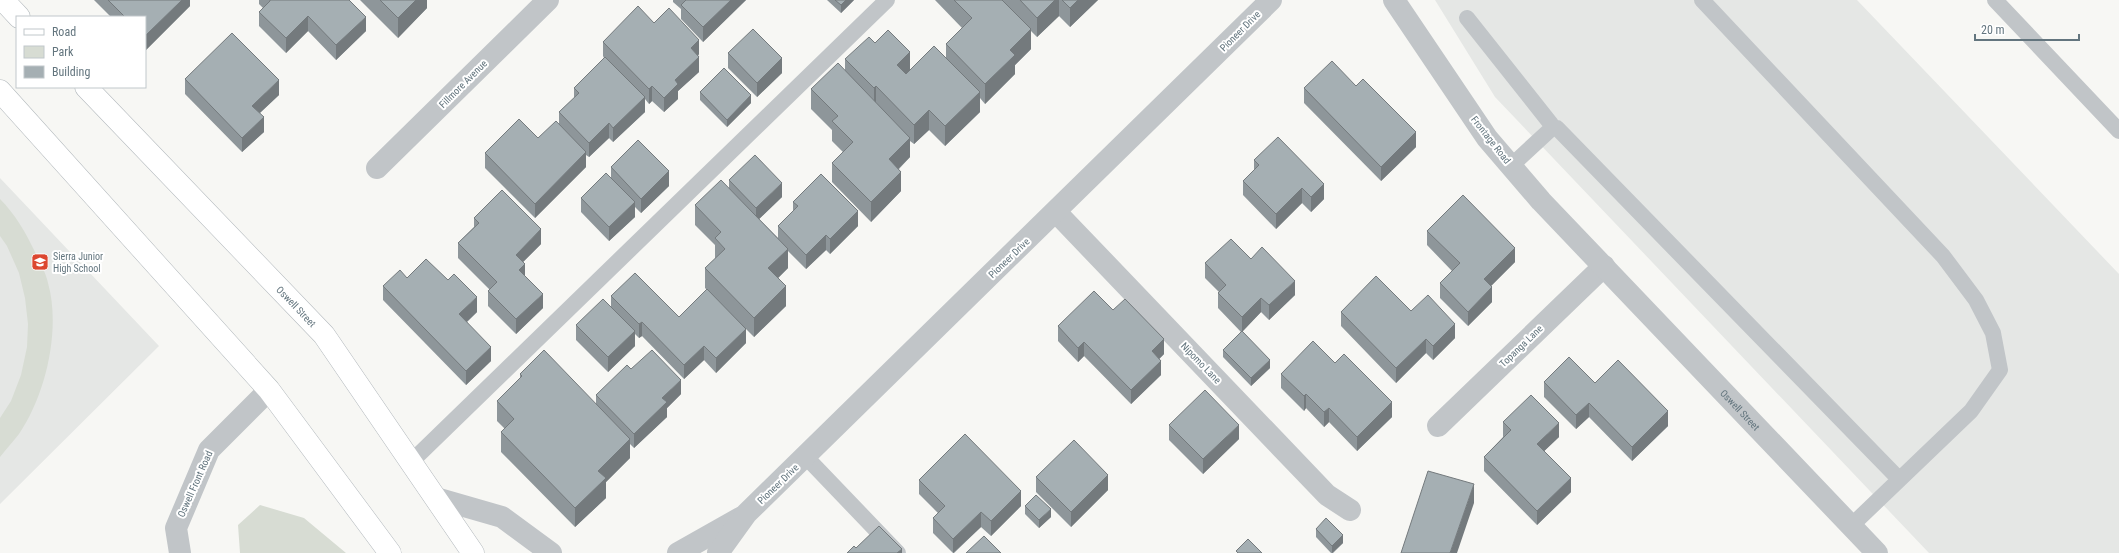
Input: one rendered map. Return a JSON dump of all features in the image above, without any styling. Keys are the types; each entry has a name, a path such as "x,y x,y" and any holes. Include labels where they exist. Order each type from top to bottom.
{"main road":[{"path":"3,0 18,16"},
{"name":"Oswell Street","path":"87,88 324,335 473,553"},
{"path":"0,91 269,390 390,553"}],"street":[{"name":"Fillmore Avenue","path":"377,168 548,0"},
{"name":"Pioneer Drive","path":"718,553 746,514 806,457 1271,0"},
{"name":"Frontage Road","path":"1394,0 1487,138 1541,201 1604,266"},
{"name":"Nipomo Lane","path":"1056,212 1327,495 1350,510"},
{"name":"Topanga Lane","path":"1438,426 1604,266"},
{"name":"Oswell Street","path":"1604,266 1877,553"},
{"name":"Oswell Front Road","path":"180,553 176,528 209,450 269,390"},
{"path":"436,498 502,517 552,553"},
{"name":"Pioneer Drive","path":"678,553 746,514"}],"lane":[{"path":"411,462 887,0"},
{"path":"1702,0 1943,256 1976,300 1993,333 2000,370 1971,411 1851,526"},
{"path":"1995,0 2119,131"},
{"path":"1467,18 1552,124 1551,129"},
{"path":"1511,166 1551,129 1557,128 1899,479"},
{"path":"806,457 898,553"}],"shaded area":[{"path":"1435,0 1857,0 2119,274 2119,553 1929,553 1495,97"},
{"name":"Sierra Junior High School","path":"0,178 159,346 0,504"}],"green space":[{"path":"0,199 20,224 44,271 52,301 53,320 52,340 48,361 37,400 29,418 19,434 0,457 0,418 11,401 21,375 27,347 28,324 25,298 19,273 7,246 0,236"},
{"path":"260,505 304,518 346,553 240,553 238,525"}],"building":[{"path":"108,0 182,0 146,35 146,16 124,16"},
{"path":"270,0 349,0 366,17 336,45 308,16 286,38 259,12"},
{"path":"380,0 416,0 398,18"},
{"path":"686,0 731,0 703,27 681,5"},
{"path":"835,0 846,0 841,5"},
{"path":"954,0 1002,0 1031,29 1010,50 1015,55 985,84 946,44 972,18"},
{"path":"1020,0 1055,0 1037,18"},
{"path":"1062,0 1078,0 1070,8"},
{"path":"638,6 654,23 669,8 699,40 691,48 699,57 675,80 678,84 664,98 652,86 649,89 603,42"},
{"path":"753,29 782,58 757,83 728,53"},
{"path":"888,30 910,52 897,65 906,74 934,46 980,92 945,126 929,110 914,125 876,86 874,88 845,59 869,37 875,43"},
{"path":"232,33 279,80 252,106 264,117 242,138 185,79"},
{"path":"605,57 645,97 613,128 609,123 589,143 559,112 579,93 574,88"},
{"path":"1332,61 1356,86 1363,79 1416,132 1381,167 1304,88"},
{"path":"838,63 910,138 889,159 901,172 871,202 832,163 853,142 832,121 838,116 811,89"},
{"path":"724,68 751,95 727,120 700,92"},
{"path":"519,119 538,138 556,121 586,152 535,204 485,153"},
{"path":"1278,137 1324,184 1311,197 1302,188 1276,214 1243,181 1259,165 1254,160"},
{"path":"638,140 669,171 641,199 611,167"},
{"path":"755,155 782,183 756,208 729,180"},
{"path":"606,173 635,202 609,227 581,198"},
{"path":"821,174 858,211 830,239 826,235 806,255 778,226 798,206 793,202"},
{"path":"721,180 788,249 768,268 786,286 754,318 705,268 725,249 715,238 721,232 695,205"},
{"path":"502,190 541,229 516,255 525,264 519,270 543,294 516,319 488,291 497,282 458,243 479,223 474,218"},
{"path":"1463,195 1515,248 1484,279 1492,287 1468,312 1440,283 1460,263 1427,231"},
{"path":"1231,239 1251,259 1262,247 1295,281 1269,305 1261,298 1242,317 1218,293 1226,285 1205,263"},
{"path":"426,259 448,280 454,274 477,297 459,314 491,347 466,371 383,286 400,270 407,278"},
{"path":"635,273 679,317 707,289 746,329 716,358 704,346 684,365 642,322 639,324 611,296"},
{"path":"1376,276 1411,311 1428,295 1455,324 1433,346 1426,339 1396,368 1341,312"},
{"path":"1094,291 1113,310 1125,299 1164,339 1152,351 1161,361 1131,390 1084,342 1078,348 1058,326"},
{"path":"603,299 635,331 608,357 576,325"},
{"path":"1242,331 1270,360 1251,378 1223,350"},
{"path":"1313,341 1335,363 1344,354 1392,402 1357,437 1329,408 1324,412 1306,394 1304,396 1281,374"},
{"path":"544,350 630,439 598,471 606,478 575,508 501,432 514,419 497,401 522,376 520,374"},
{"path":"652,350 681,380 662,398 667,402 634,434 596,395 627,365 631,369"},
{"path":"1569,357 1595,383 1618,360 1668,411 1632,447 1589,403 1576,415 1544,382"},
{"path":"1205,390 1239,425 1203,459 1169,425"},
{"path":"1531,395 1559,423 1537,444 1571,478 1537,511 1484,457 1511,430 1503,422"},
{"path":"965,434 1021,491 991,521 981,512 953,539 933,518 945,506 919,480"},
{"path":"1074,440 1108,475 1071,512 1036,477"},
{"path":"1428,471 1474,484 1450,553 1401,553"},
{"path":"1036,495 1051,509 1039,520 1025,506"},
{"path":"1326,518 1343,535 1332,546 1316,529"},
{"path":"879,526 902,549 897,553 847,553 854,546 856,548"},
{"path":"984,536 1001,553 966,553"},
{"path":"1248,539 1262,553 1238,553 1236,551"}],"place":[{"name":"Sierra Junior High School","path":"40,262"}]}
